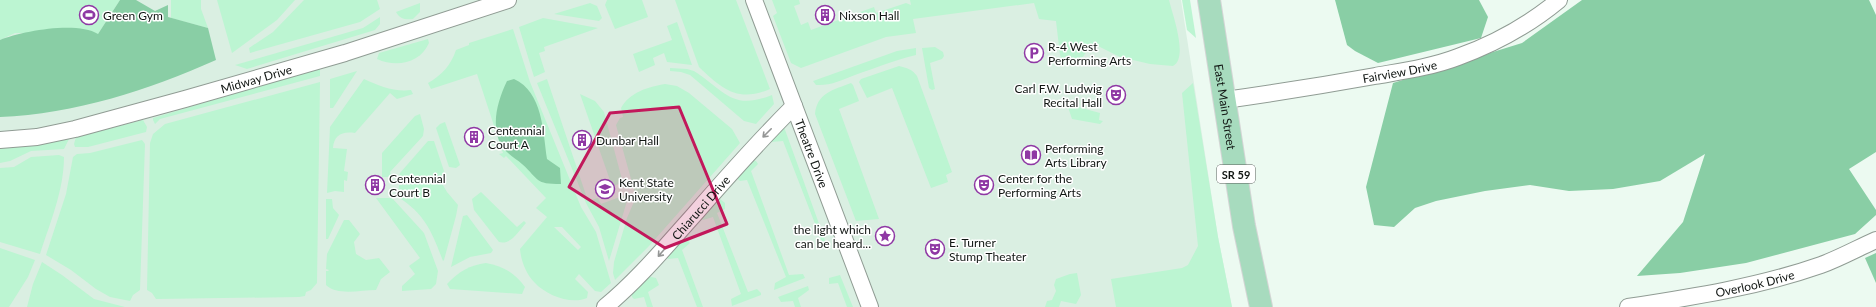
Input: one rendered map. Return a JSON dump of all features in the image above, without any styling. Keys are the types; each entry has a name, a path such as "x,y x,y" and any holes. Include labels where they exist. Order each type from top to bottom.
{"main road":[{"name":"East Main Street","path":"1209,0 1244,226 1261,307"}],"street":[{"name":"Midway Drive","path":"0,140 36,138 185,99 345,54 508,0"},
{"name":"Theatre Drive","path":"754,0 870,307"},
{"name":"Fairview Drive","path":"1225,100 1356,80 1411,69 1457,57 1484,46 1524,24 1559,0"},
{"name":"Chiarucci Drive","path":"605,307 654,260 758,142 794,106"},
{"name":"Overlook Drive","path":"1628,307 1706,295 1772,280 1821,265 1876,240"}],"highlighted area":[{"path":"679,107 727,224 665,248 569,187 610,113"}],"shaded area":[{"name":"Kent State University","path":"0,0 1181,0 1218,237 1232,307 0,307"}],"green space":[{"path":"0,0 120,0 98,34 15,33 0,40"},
{"path":"120,0 136,0 155,11 168,5 168,17 208,28 216,60 164,81 111,99 56,111 0,117 0,40 22,33 64,28 89,30 98,34"},
{"path":"171,0 201,0 201,9 208,28 171,18"},
{"path":"217,0 295,0 277,20 232,53"},
{"path":"304,0 377,0 380,9 360,22 250,53 249,48 273,32"},
{"path":"607,0 642,0 648,17 615,29 605,5"},
{"path":"675,0 736,0 770,89 749,95 731,92 707,75 699,67"},
{"path":"772,0 799,0 800,4 794,6 801,25 808,22 811,30 874,7 876,13 906,3 911,5 910,0 1169,0 1176,24 1180,54 1178,61 1173,66 1150,64 1120,57 1096,45 1088,50 1078,63 1064,65 1060,55 1056,21 1039,19 1034,3 913,19 916,33 886,37 801,68 791,63 773,16 777,13"},
{"path":"1182,0 1190,0 1196,38 1187,30"},
{"path":"1335,0 1479,0 1488,17 1481,38 1378,63 1347,45"},
{"path":"1582,0 1869,0 1876,15 1876,152 1849,169 1876,210 1876,215 1855,234 1746,263 1680,273 1637,276 1683,222 1705,154 1660,181 1613,189 1569,191 1530,185 1485,191 1436,201 1415,208 1394,227 1374,225 1366,187 1393,83 1522,43"},
{"path":"420,3 420,12 413,19 403,18 396,12"},
{"path":"590,3 597,6 602,18 599,21 554,14"},
{"path":"380,17 380,24 375,30 247,69 235,65 363,28"},
{"path":"543,18 598,28 544,47 545,51 539,53 545,72 534,77 519,27"},
{"path":"677,22 692,65 667,62 664,53 653,58 655,65 639,72 633,54 672,40 667,26"},
{"path":"513,29 530,82 581,207 596,232 611,283 601,292 595,291 579,274 575,279 588,292 587,298 574,300 559,298 540,287 527,271 523,263 520,249 547,217 536,208 546,198 506,156 504,158 499,154 503,153 477,74 431,89 428,83 438,77 445,69 456,50 469,45 469,43","holes":["554,227 562,227 581,247 578,250"]},
{"path":"428,39 429,43 425,50 414,59 407,62 392,63 377,59 379,53"},
{"path":"935,47 943,52 944,56 942,59 930,63 935,89 932,90 929,88 922,48"},
{"path":"916,48 916,55 885,64 836,82 826,85 816,85 813,81 897,51"},
{"path":"899,66 911,70 917,76 952,172 946,175 948,182 931,188 892,88 867,98 859,82 861,79"},
{"path":"320,68 320,76 160,119 155,124 153,120 153,118"},
{"path":"670,68 694,71 722,92 738,100 747,101 772,95 774,104 756,124 744,121 690,75 670,71"},
{"path":"357,71 333,108 330,108 330,79"},
{"path":"364,79 387,88 411,90 413,94 397,99 390,93 355,133 343,133 337,137 333,148 347,149 344,171 348,172 347,181 344,180 344,192 335,191 327,193 330,127"},
{"path":"514,79 524,85 531,93 536,103 540,114 547,159 560,168 561,184 546,183 538,180 507,152 500,143 496,128 498,104 507,81"},
{"path":"547,79 588,201 598,198 601,204 625,195 627,201 609,261 599,227 586,203 537,83"},
{"path":"320,82 317,283 311,290 306,292 305,296 299,297 156,299 152,293 147,290 150,143 153,134 165,124"},
{"path":"851,83 859,101 839,109 879,219 856,221 815,114 819,101 827,93"},
{"path":"1193,83 1218,237 1232,307 1116,307 1111,279 1182,268 1188,265 1198,246 1182,93"},
{"path":"665,84 677,86 689,93 732,129 740,143 649,246 615,280 613,273 614,262 627,218 636,197 616,125 620,118 623,117 621,108 629,98 640,91"},
{"path":"580,94 595,101 604,112 623,183 612,186"},
{"path":"1067,104 1100,113 1099,120 1103,121 1100,124 1072,119"},
{"path":"420,114 424,129 423,136 390,172 392,177 382,177 382,153 415,116"},
{"path":"143,120 147,127 146,132 88,147 75,147 74,144 76,137"},
{"path":"445,122 460,165 456,168 449,167 436,128"},
{"path":"781,127 784,127 826,243 824,247 783,141 771,142 769,140"},
{"path":"69,139 64,149 31,151 10,161 0,163 0,146"},
{"path":"142,140 145,144 140,290 133,295 130,301 110,297 46,255 66,194 73,157 77,154 90,153"},
{"path":"428,141 434,141 444,171 443,175 399,176 400,173"},
{"path":"59,155 64,157 62,182 56,206 40,254 0,242 0,168 14,167 31,157"},
{"path":"748,160 756,161 758,164 751,171 789,275 803,274 805,278 774,290 775,283 786,277 747,180 740,181 735,177"},
{"path":"441,182 458,205 443,261 431,232 426,224 415,210 398,197 399,185"},
{"path":"481,192 517,227 524,221 526,223 511,240 507,242 499,242 474,210 472,199"},
{"path":"376,198 392,198 424,233 438,271 436,284 431,289 402,291 402,286 415,274 409,266 420,258"},
{"path":"326,199 332,199 333,208 339,215 328,239 326,239"},
{"path":"716,199 720,199 725,203 725,209 717,213 748,292 757,289 761,293 761,295 732,306 731,299 741,294 713,217 703,220 701,218"},
{"path":"467,215 493,250 491,253 470,257 451,267 463,216"},
{"path":"344,220 349,220 360,234 354,242 356,254 366,260 379,258 390,272 381,279 376,290 350,292 336,290 326,285 326,271 329,270 326,269 327,254"},
{"path":"677,239 686,239 690,243 682,250 703,307 697,307 678,258 668,259 665,254"},
{"path":"0,248 35,260 28,277 9,307 0,307"},
{"path":"1876,253 1876,283 1865,258"},
{"path":"42,262 94,299 125,307 27,307 33,284"},
{"path":"486,263 503,268 513,274 525,287 522,294 450,289 447,284 455,276 470,267"},
{"path":"1077,273 1081,295 1076,304 1061,301 1059,307 1045,307 1047,301 1052,300 1056,291 1054,285 1056,279"},
{"path":"840,275 853,307 847,307 838,283 829,284 829,278"},
{"path":"647,276 656,278 659,285 648,292 653,307 647,307 644,297 634,299 632,297 631,291"},
{"path":"808,286 809,290 798,298 801,307 795,307 793,301 781,302 778,297"}],"place":[{"name":"Green Gym","path":"89,15"},
{"name":"Nixson Hall","path":"825,15"},
{"name":"R-4 West Performing Arts","path":"1034,53"},
{"name":"Carl F.W. Ludwig Recital Hall","path":"1116,95"},
{"name":"Centennial Court A","path":"474,137"},
{"name":"Dunbar Hall","path":"582,140"},
{"name":"Performing Arts Library","path":"1031,155"},
{"name":"Centennial Court B","path":"375,185"},
{"name":"Center for the Performing Arts","path":"984,185"},
{"name":"Kent State University","path":"605,189"},
{"name":"the light which can be heard...","path":"885,236"},
{"name":"E. Turner Stump Theater","path":"935,249"}]}
